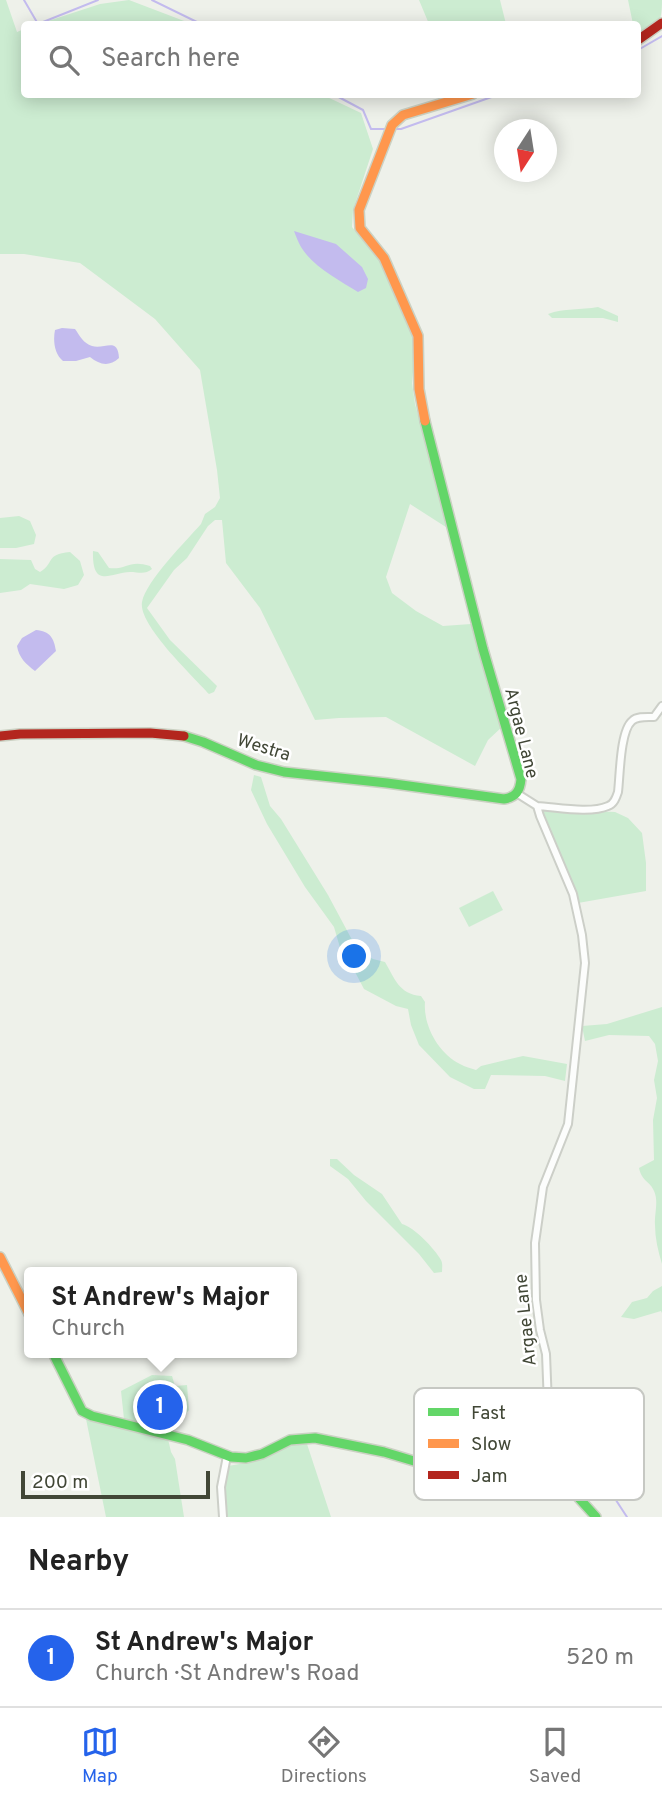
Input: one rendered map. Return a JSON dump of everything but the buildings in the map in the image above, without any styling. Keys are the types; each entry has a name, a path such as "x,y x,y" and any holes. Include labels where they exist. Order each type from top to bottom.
{"street":[{"path":"641,38 662,23"},
{"name":"Argae Lane","path":"460,98 403,115 391,128 359,210 358,221 360,228 384,258 418,336 419,389 426,426 483,649 521,779 518,794 537,806 573,894 582,935 585,963 568,1124 543,1187 535,1243 536,1300 546,1354 547,1388"},
{"path":"537,806 594,809 609,806 615,801 618,792 626,730 632,720 654,717 662,706"},
{"name":"Westra","path":"0,737 20,734 150,733 178,736 203,742 256,765 284,772 504,799 518,794"},
{"path":"0,1257 24,1304"},
{"path":"56,1358 82,1410 92,1416 201,1444 227,1456 246,1458 262,1454 290,1440 315,1438 414,1461"},
{"path":"223,1517 221,1487 227,1456"},
{"path":"581,1500 597,1517"}],"green space":[{"path":"0,0 6,0 17,32 21,30 21,98 329,98 361,113 373,149 353,210 352,227 380,261 416,338 412,383 415,404 449,529 410,504 386,577 392,593 443,626 471,624 503,726 488,740 475,766 386,717 315,720 260,608 226,563 222,520 215,520 208,526 187,558 174,570 147,608 170,640 217,686 214,692 209,694 168,650 143,612 145,593 158,573 220,498 200,370 155,319 80,263 24,254 0,254"},
{"path":"129,0 184,21 48,21 100,4"},
{"path":"419,0 500,0 505,21 428,21"},
{"path":"628,0 662,0 660,19 650,28 641,33 641,21 632,21"},
{"path":"598,307 618,316 618,322 603,318 552,318 548,314 560,311"},
{"path":"19,516 30,521 36,535 34,544 0,548 0,518"},
{"path":"93,551 98,552 109,568 143,564 152,569 144,573 99,575 93,563"},
{"path":"70,552 80,561 84,575 78,585 64,589 30,584 21,590 0,593 0,559 31,560 35,569 40,572 53,557"},
{"path":"254,775 261,777 270,806 281,819 328,895 358,951 385,962 403,989 421,996 425,1002 429,1029 445,1053 460,1064 476,1070 481,1066 523,1056 567,1064 565,1081 545,1076 491,1075 485,1089 474,1089 450,1077 419,1045 408,1009 396,1006 364,989 341,951 334,927 305,887 267,824 251,790"},
{"path":"545,809 615,812 628,818 642,833 646,891 578,903 542,815"},
{"path":"493,891 503,910 469,927 459,908"},
{"path":"662,1007 662,1264 656,1235 655,1195 639,1168 654,1160 653,1120 657,1098 654,1080 658,1061 655,1044 649,1036 609,1035 585,1041 582,1026 607,1024"},
{"path":"330,1159 337,1159 354,1175 382,1194 402,1224 418,1234 434,1250 442,1262 442,1272 434,1273 348,1179 330,1166"},
{"path":"662,1286 662,1313 661,1311 634,1319 621,1317 632,1302 647,1298"},
{"path":"152,1375 172,1376 175,1386 187,1385 189,1410 172,1430 124,1419 121,1391"},
{"path":"86,1419 168,1439 175,1459 184,1517 106,1517"},
{"path":"295,1444 307,1444 331,1517 225,1517 224,1491 228,1466 251,1462"}],"shaded area":[{"path":"294,231 336,244 362,267 368,279 366,288 358,292 319,267 301,247"},
{"path":"75,329 84,341 92,346 116,347 119,358 108,364 97,362 90,357 63,361 56,351 54,338 55,330"},
{"path":"36,630 50,636 56,651 35,671 23,660 17,646 22,638"}],"waterway":[{"path":"24,0 36,21"},
{"path":"46,21 98,0"},
{"path":"152,0 195,21"},
{"path":"641,48 662,36"},
{"path":"340,98 363,110 371,129 386,129"},
{"path":"395,129 489,98"},
{"path":"616,1500 627,1517"}],"traffic: fast":[{"path":"184,736 256,765 284,772 504,799 517,793 521,779 483,649 425,421"},
{"path":"56,1358 82,1411 92,1416 188,1440 231,1457 246,1458 262,1454 290,1440 315,1438 414,1461"},
{"path":"581,1500 596,1517"}],"traffic: slow":[{"path":"425,421 419,389 418,336 384,258 360,228 359,210 392,125 403,115 460,98"},
{"path":"0,1257 24,1304"}],"traffic: jam":[{"path":"641,38 662,23"},
{"path":"0,736 150,733 184,736"}],"place":[{"name":"St Andrew's Major","path":"160,1407"}]}
